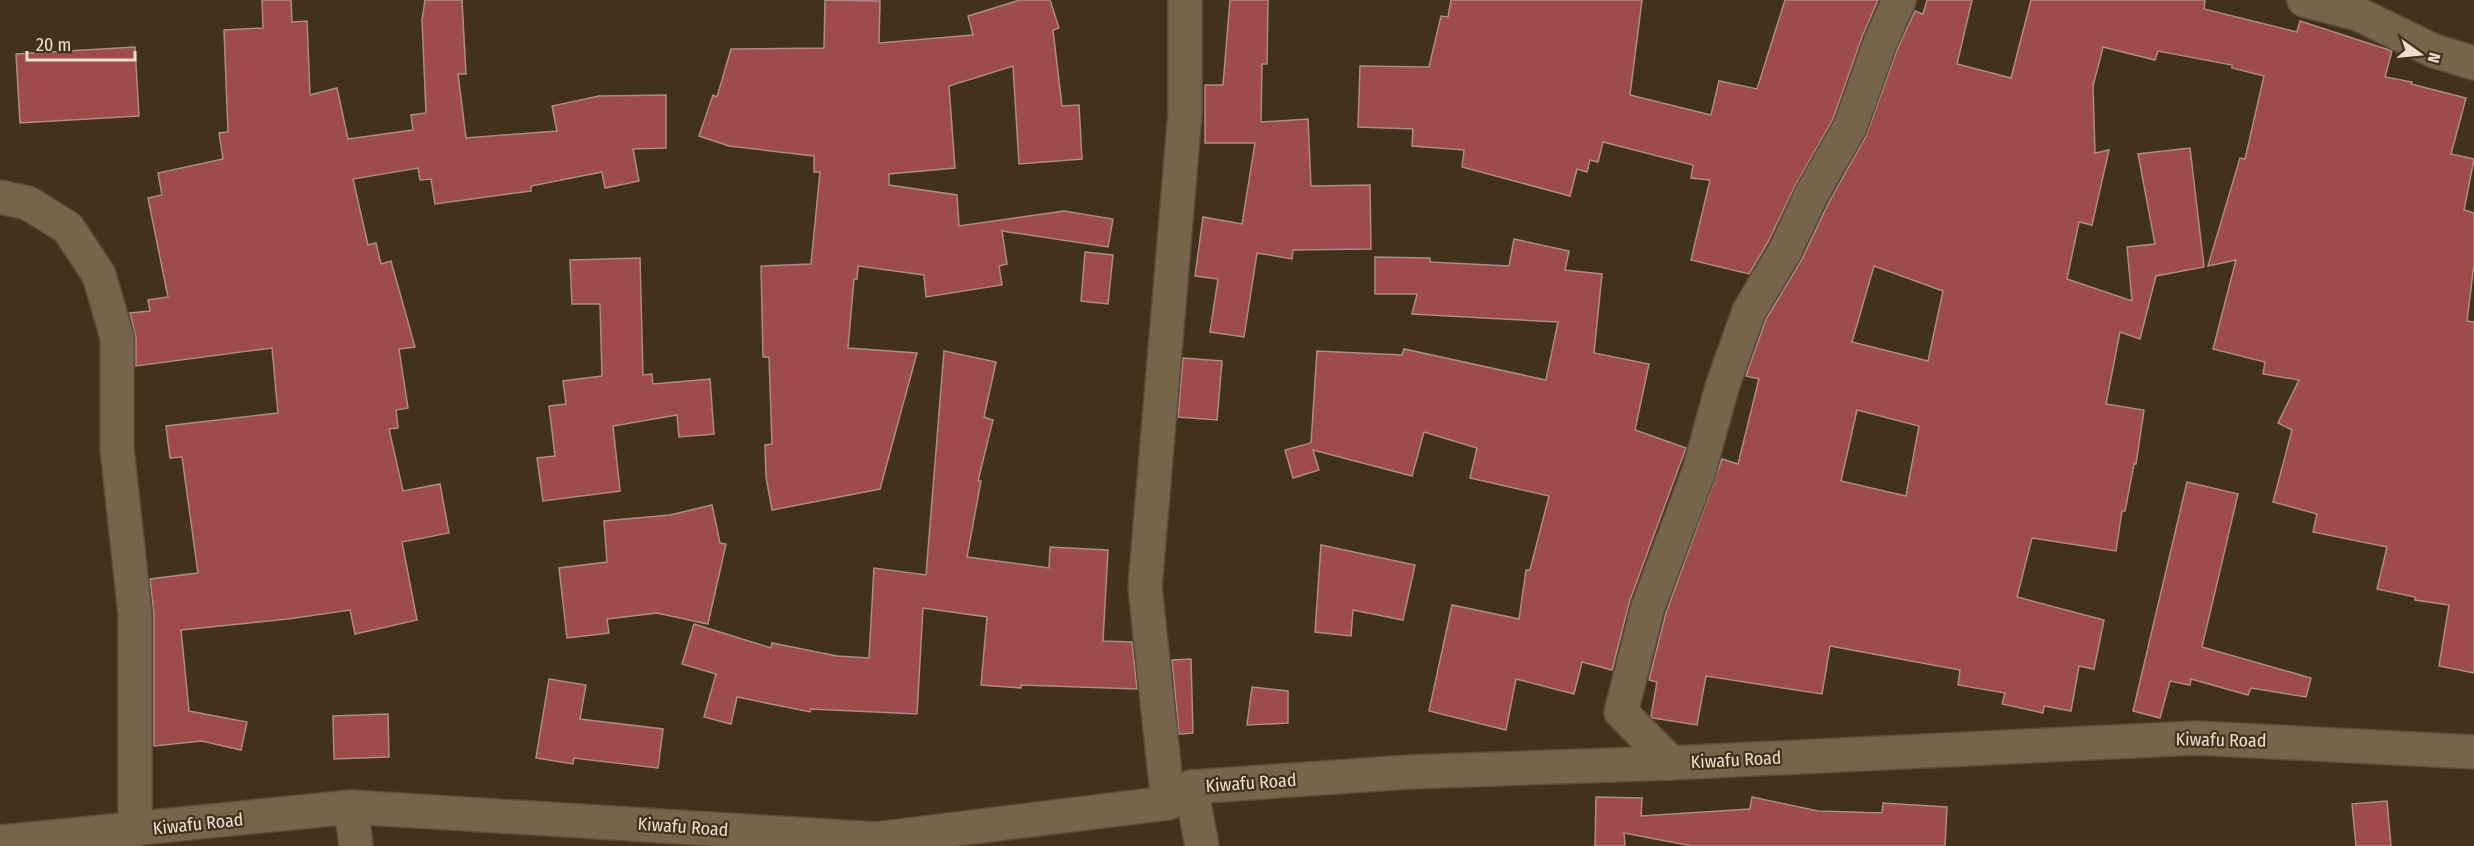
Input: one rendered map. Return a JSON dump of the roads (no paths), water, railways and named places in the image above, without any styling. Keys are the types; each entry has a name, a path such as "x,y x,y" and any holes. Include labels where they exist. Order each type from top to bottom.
{"street":[{"path":"1185,0 1185,113 1145,587 1179,795 1202,846"},
{"path":"1671,763 1621,712 1648,607 1699,471 1722,387 1749,311 1785,252 1811,195 1850,127 1880,43 1899,0"},
{"path":"2304,0 2358,14 2434,51 2474,63"},
{"path":"0,197 28,204 68,228 99,274 117,337 117,448 135,614 135,830"},
{"name":"Kiwafu Road","path":"0,843 351,807 876,839 1179,795 1409,772 1671,763 2196,738 2474,752"},
{"path":"351,807 356,846"}]}
